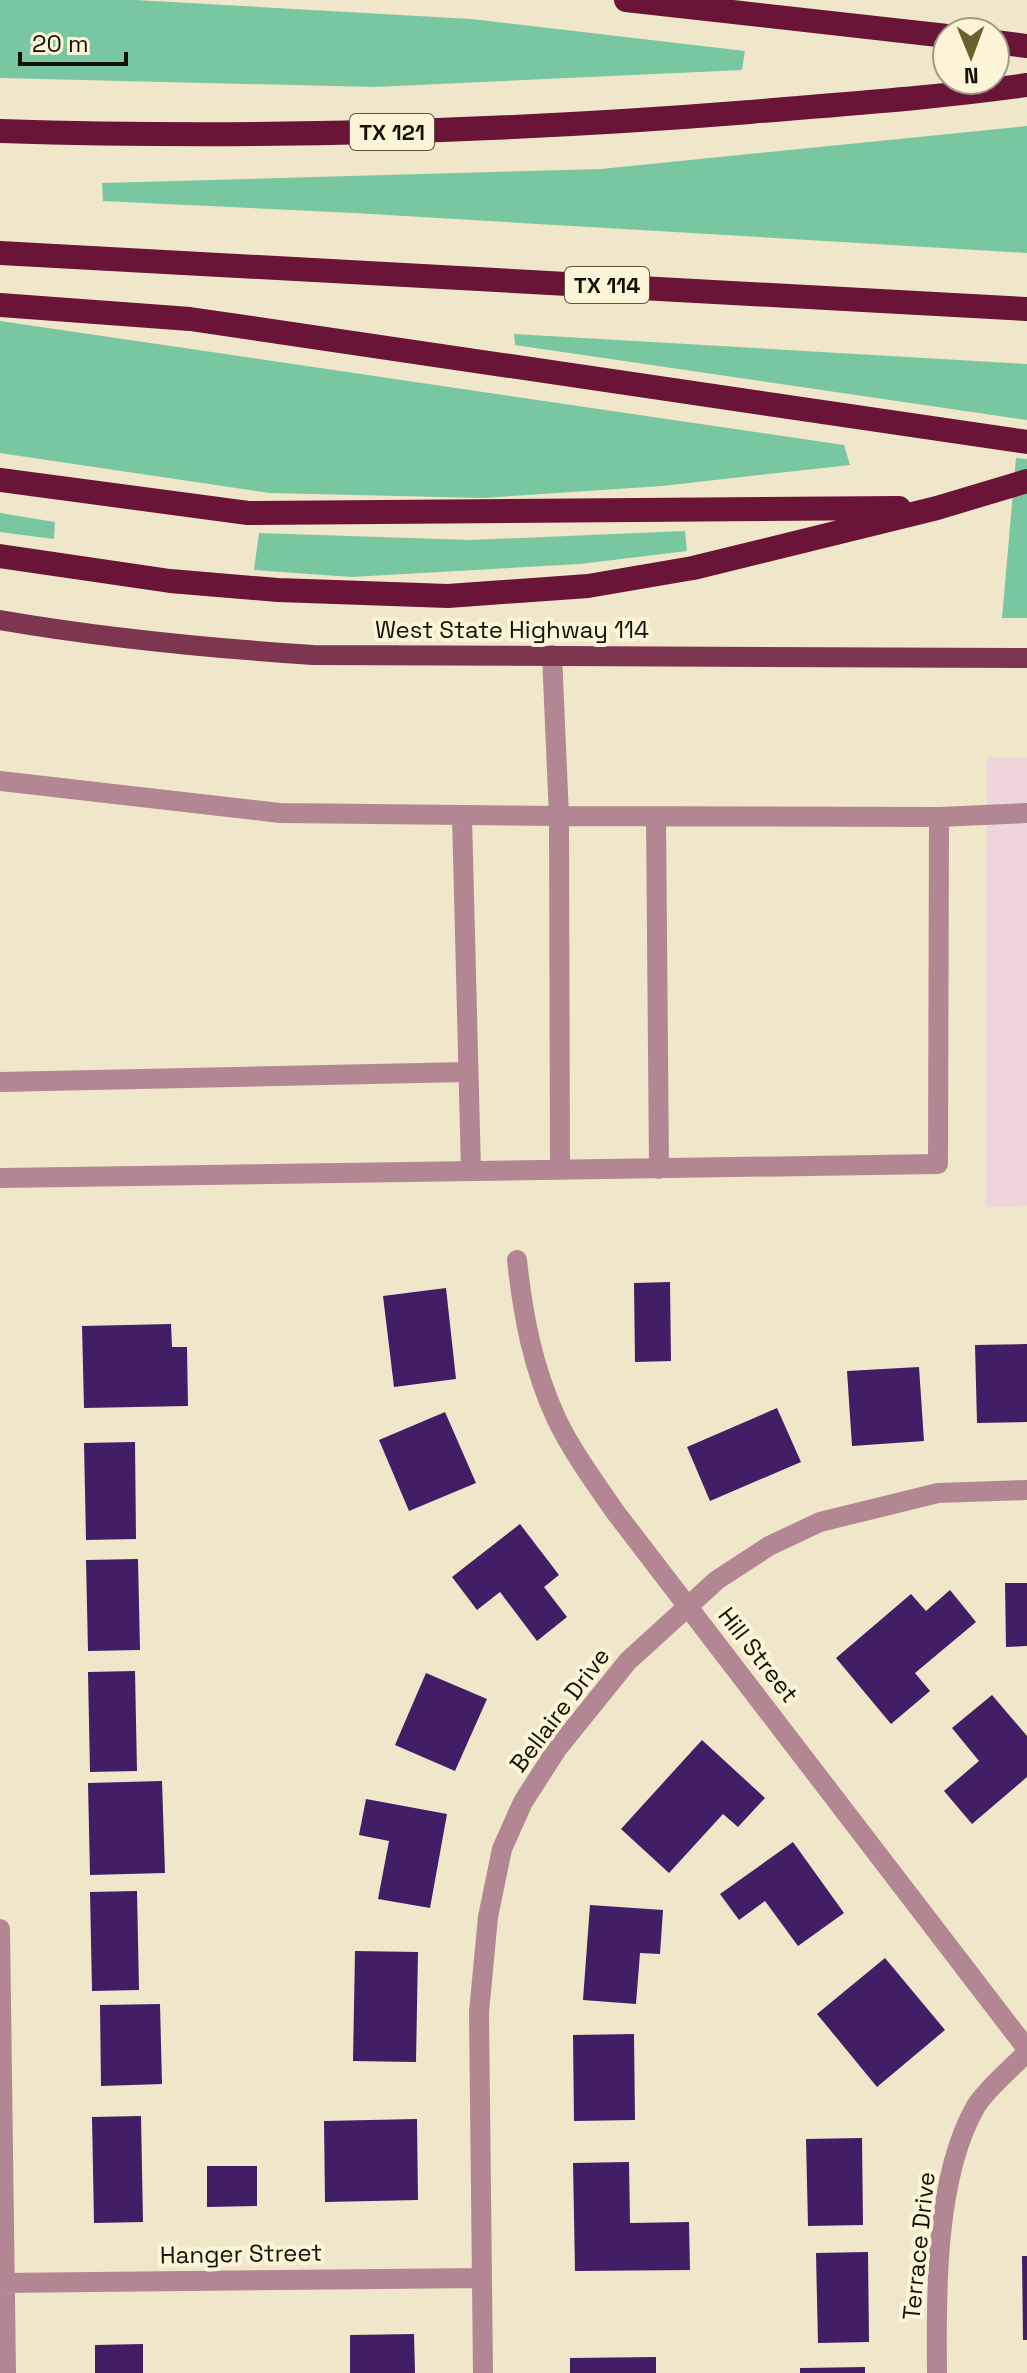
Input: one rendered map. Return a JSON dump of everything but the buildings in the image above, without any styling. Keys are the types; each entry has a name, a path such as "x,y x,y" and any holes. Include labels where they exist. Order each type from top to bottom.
{"highway":[{"path":"626,0 931,34"},
{"name":"TX 121","path":"0,131 342,134 583,126 959,95 1027,85"},
{"name":"TX 114","path":"0,253 1027,309"},
{"path":"0,305 190,319 1027,442"},
{"path":"0,480 248,513 937,508"},
{"path":"0,556 185,582 278,590 448,596 588,586 693,568 937,508 1027,481"}],"main road":[{"name":"West State Highway 114","path":"0,620 96,636 203,648 313,655 1027,658"}],"street":[{"path":"552,655 559,816 560,1170"},
{"path":"0,781 280,813 939,817 1027,813"},
{"path":"462,816 471,1171"},
{"path":"656,816 659,1169"},
{"path":"0,1178 938,1164 939,817"},
{"path":"0,1082 468,1072"},
{"name":"Hill Street","path":"517,1260 531,1349 558,1423 607,1500 1027,2050"},
{"name":"Bellaire Drive","path":"483,2373 479,2012 488,1917 502,1849 523,1802 557,1749 628,1661 717,1580 769,1546 820,1522 938,1493 1027,1490"},
{"path":"0,1929 6,2373"},
{"name":"Terrace Drive","path":"937,2373 936,2317 943,2219 956,2154 977,2105 1027,2050"},
{"name":"Hanger Street","path":"3,2283 482,2278"}],"shaded area":[{"path":"987,757 1027,758 1027,1206 986,1207"}],"green space":[{"path":"0,0 135,0 471,19 745,51 742,70 374,87 0,78"},
{"path":"1027,126 1027,253 103,201 102,183 601,169"},
{"path":"0,321 844,445 850,465 662,486 483,498 270,493 0,453"},
{"path":"514,334 1027,364 1027,420 515,345"},
{"path":"1016,458 1027,459 1027,618 1002,618"},
{"path":"0,513 55,522 54,539 0,532"},
{"path":"685,531 687,551 580,564 351,577 254,570 259,533 471,540"}]}
